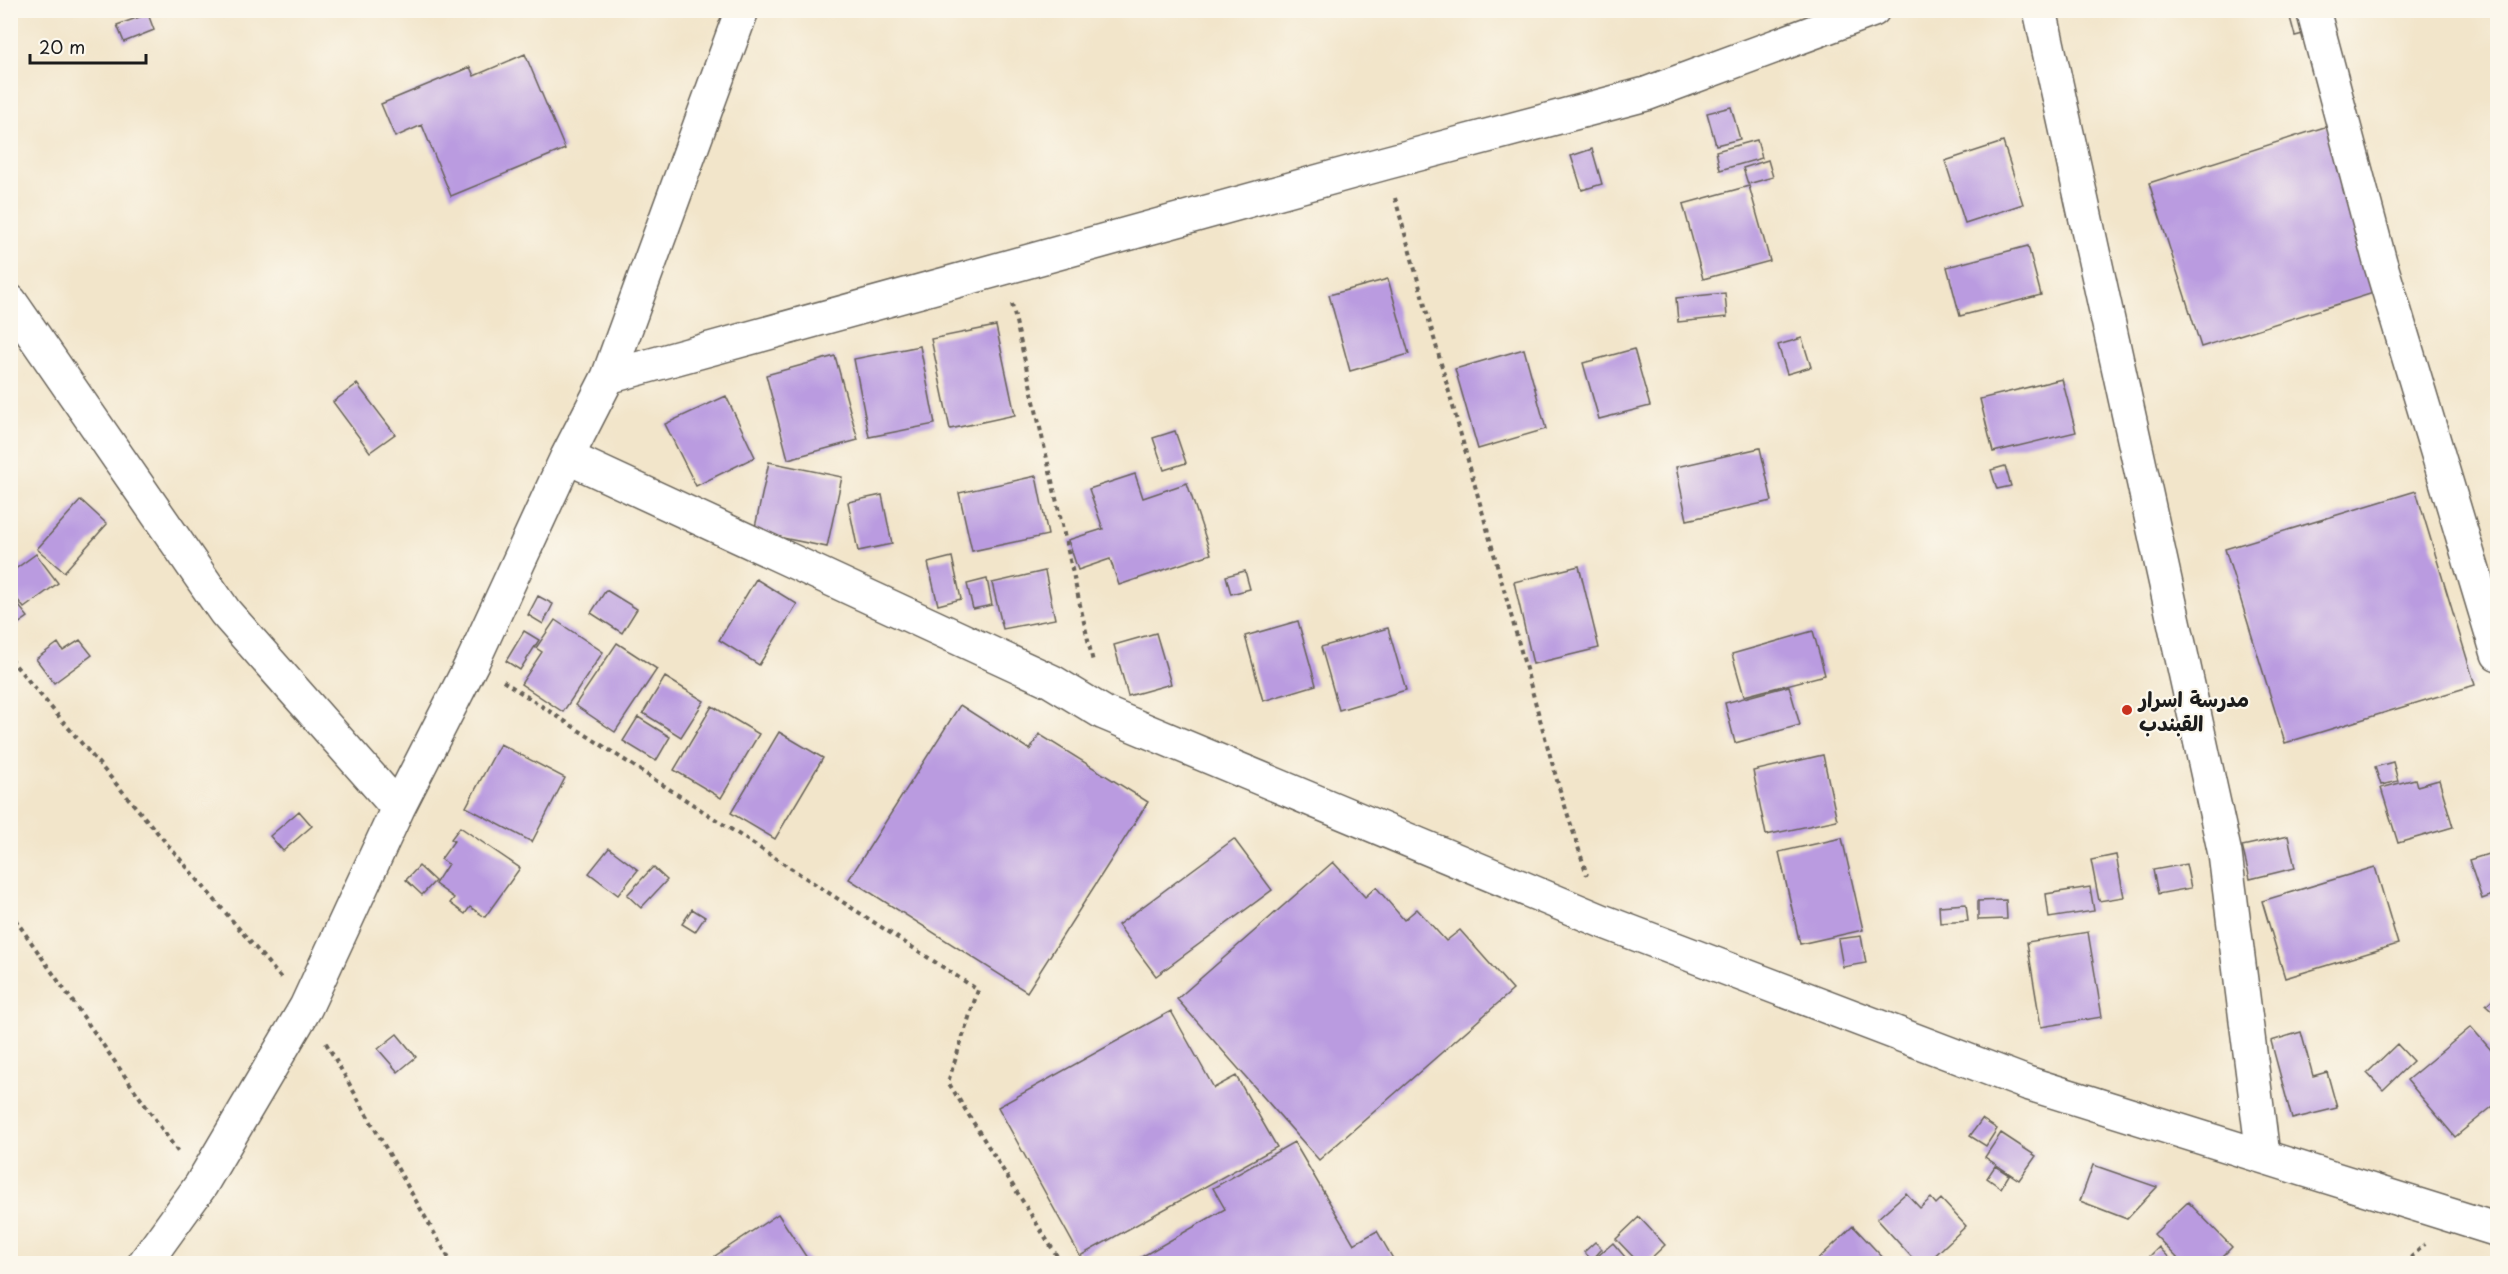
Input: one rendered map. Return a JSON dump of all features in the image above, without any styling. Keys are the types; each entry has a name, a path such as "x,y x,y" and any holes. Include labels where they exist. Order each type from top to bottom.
{"street":[{"path":"144,1263 201,1185 306,1007 398,808 472,661 567,457 608,377 742,10"},
{"path":"608,377 1385,163 1646,94 1872,10"},
{"path":"2040,10 2225,854 2263,1155"},
{"path":"2313,10 2380,262 2498,654"},
{"path":"10,301 225,612 398,808"},
{"path":"567,457 1051,681 1104,713 1602,921 2027,1083 2498,1230"}],"path":[{"path":"1385,163 1558,784 1602,921"},
{"path":"1004,268 1104,713"},
{"path":"10,659 306,1007 452,1263"},
{"path":"472,661 978,990 948,1082 1062,1263"},
{"path":"10,912 201,1185"}],"building":[{"path":"2288,10 2305,10 2311,32 2295,36"},
{"path":"148,14 154,30 124,42 117,25"},
{"path":"525,54 565,149 451,196 422,125 395,137 381,104 470,67 474,76"},
{"path":"1731,107 1740,139 1716,145 1707,113"},
{"path":"2331,125 2383,290 2201,347 2149,183"},
{"path":"1757,140 1762,158 1720,170 1716,151"},
{"path":"2003,142 2023,204 1965,223 1945,161"},
{"path":"1592,149 1602,184 1582,190 1571,156"},
{"path":"1768,160 1773,177 1748,184 1743,168"},
{"path":"1749,186 1770,261 1703,279 1683,204"},
{"path":"2028,246 2041,295 1960,316 1947,267"},
{"path":"1388,279 1409,354 1350,371 1329,295"},
{"path":"1725,293 1727,317 1678,322 1676,298"},
{"path":"996,326 1015,415 950,429 931,339"},
{"path":"1802,338 1811,367 1787,374 1778,345"},
{"path":"920,346 935,424 869,437 854,359"},
{"path":"1524,349 1546,429 1478,449 1455,369"},
{"path":"1634,349 1650,406 1599,419 1583,363"},
{"path":"835,356 858,440 788,459 766,375"},
{"path":"2062,379 2076,432 1993,452 1980,399"},
{"path":"357,384 395,434 370,452 333,402"},
{"path":"726,396 755,457 696,486 665,424"},
{"path":"1175,431 1186,463 1164,470 1153,438"},
{"path":"1760,448 1772,501 1687,520 1676,467"},
{"path":"769,462 842,477 827,547 754,532"},
{"path":"2005,466 2011,486 1997,489 1991,470"},
{"path":"1135,474 1143,498 1187,483 1211,554 1119,585 1110,559 1078,570 1068,540 1103,529 1089,489"},
{"path":"1036,476 1048,535 972,551 959,493"},
{"path":"2416,491 2475,685 2285,743 2225,549"},
{"path":"882,495 892,544 858,551 848,502"},
{"path":"81,500 107,524 64,572 37,549"},
{"path":"36,554 58,583 24,608 10,590 10,573"},
{"path":"952,557 961,599 938,605 928,563"},
{"path":"1579,566 1599,648 1533,664 1514,582"},
{"path":"1045,571 1055,619 1003,629 992,583"},
{"path":"1245,571 1250,589 1231,594 1226,576"},
{"path":"756,579 797,604 759,665 719,640"},
{"path":"987,579 992,605 973,609 967,584"},
{"path":"606,590 637,609 622,633 591,613"},
{"path":"10,595 28,617 12,628 10,626"},
{"path":"538,596 553,604 543,624 528,615"},
{"path":"555,620 603,652 563,712 521,684 542,652 536,648"},
{"path":"1298,621 1316,685 1263,701 1245,636"},
{"path":"1388,628 1406,690 1339,710 1321,647"},
{"path":"524,631 539,640 520,670 506,661"},
{"path":"1813,631 1825,675 1744,696 1732,654"},
{"path":"1156,633 1171,684 1128,696 1114,645"},
{"path":"80,640 92,655 54,683 36,659 58,643 63,651"},
{"path":"617,643 657,669 615,732 575,705"},
{"path":"665,677 704,701 681,737 643,713"},
{"path":"1789,686 1800,725 1735,743 1725,703"},
{"path":"960,705 1030,750 1039,734 1148,802 1027,992 849,879"},
{"path":"712,706 759,734 721,798 674,770"},
{"path":"638,717 670,737 656,761 623,741"},
{"path":"779,732 823,758 775,839 731,813"},
{"path":"500,744 565,778 532,842 466,807"},
{"path":"1823,755 1837,820 1766,835 1753,771"},
{"path":"2393,762 2398,781 2381,785 2375,767"},
{"path":"2415,779 2417,786 2439,780 2453,827 2398,843 2381,788"},
{"path":"299,811 312,826 283,851 270,836"},
{"path":"460,827 520,868 485,917 470,907 465,914 450,903 454,898 435,884 448,864 441,859 454,841 451,839"},
{"path":"2288,836 2295,868 2250,879 2242,846"},
{"path":"1842,838 1863,930 1800,944 1779,852"},
{"path":"1234,839 1272,890 1156,976 1118,925"},
{"path":"609,848 638,870 618,895 589,873"},
{"path":"2498,851 2498,893 2482,899 2469,860"},
{"path":"2116,855 2124,897 2099,901 2091,860"},
{"path":"1333,862 1365,897 1376,887 1404,920 1417,909 1446,941 1460,930 1513,990 1319,1160 1177,999"},
{"path":"2186,864 2191,888 2158,894 2153,870"},
{"path":"419,866 435,881 422,895 406,880"},
{"path":"653,867 667,880 641,908 627,895"},
{"path":"2375,867 2398,944 2285,978 2262,901"},
{"path":"2090,887 2094,911 2049,918 2046,894"},
{"path":"2006,900 2007,919 1978,920 1978,901"},
{"path":"1966,904 1968,921 1940,923 1939,906"},
{"path":"692,909 705,917 695,932 682,924"},
{"path":"2088,932 2102,1017 2041,1027 2027,942"},
{"path":"1861,936 1866,963 1843,967 1838,939"},
{"path":"2498,994 2498,1016 2486,1005"},
{"path":"1171,1011 1214,1088 1236,1076 1277,1147 1080,1256 998,1107"},
{"path":"2471,1027 2498,1058 2498,1102 2455,1137 2407,1080"},
{"path":"2301,1032 2313,1076 2327,1072 2337,1108 2292,1119 2271,1041"},
{"path":"397,1034 416,1057 398,1072 378,1049"},
{"path":"2397,1044 2413,1061 2383,1090 2367,1073"},
{"path":"1982,1119 1997,1129 1986,1146 1970,1136"},
{"path":"2001,1133 2036,1156 2019,1180 1985,1157"},
{"path":"1294,1142 1354,1244 1377,1231 1396,1264 1129,1264 1225,1209 1213,1188"},
{"path":"2093,1165 2157,1187 2127,1219 2080,1201"},
{"path":"1995,1166 2009,1175 2001,1188 1987,1178"},
{"path":"1906,1193 1920,1208 1931,1198 1936,1204 1941,1199 1966,1226 1926,1264 1918,1264 1877,1219"},
{"path":"2188,1202 2232,1247 2215,1264 2183,1264 2154,1234"},
{"path":"778,1214 811,1264 719,1264 715,1256"},
{"path":"1639,1217 1665,1245 1645,1264 1640,1264 1616,1239"},
{"path":"1853,1226 1889,1264 1813,1264"},
{"path":"1595,1242 1602,1249 1592,1260 1584,1252"},
{"path":"1613,1243 1631,1264 1592,1264 1591,1262"},
{"path":"2159,1247 2175,1264 2142,1264"}],"place":[{"name":"مدرسة اسرار القبندب","path":"2127,710"}]}
